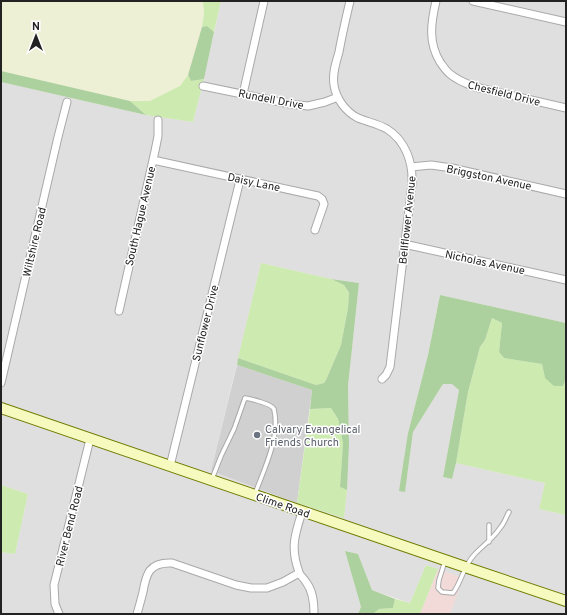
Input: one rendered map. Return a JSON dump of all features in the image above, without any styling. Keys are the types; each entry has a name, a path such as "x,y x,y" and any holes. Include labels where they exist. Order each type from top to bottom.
{"main road":[{"name":"Clime Road","path":"1,408 566,601"}],"street":[{"path":"243,94 264,1"},
{"name":"Bellflower Avenue","path":"350,1 334,73 334,85 338,97 343,105 358,118 380,126 394,134 405,148 412,176 390,367 382,379"},
{"name":"Chesfield Drive","path":"436,1 432,20 432,43 436,56 449,74 462,82 475,87 566,108"},
{"path":"473,1 566,22"},
{"name":"Rundell Drive","path":"203,86 290,104 308,106 338,97"},
{"name":"Wiltshire Road","path":"1,383 67,102"},
{"name":"South Hague Avenue","path":"119,311 158,136 158,120"},
{"name":"Daisy Lane","path":"153,160 318,196 322,199 324,204 315,230"},
{"name":"Briggston Avenue","path":"411,168 431,165 452,168 566,194"},
{"name":"Sunflower Drive","path":"170,466 240,180"},
{"name":"Nicholas Avenue","path":"404,244 566,280"},
{"name":"River Bend Road","path":"59,614 55,604 54,585 90,439"},
{"path":"302,512 296,529 293,552 299,573 311,589 314,614"},
{"path":"137,614 146,578 153,567 159,564 172,563 236,585 251,588 267,588 283,582 299,573"}],"lane":[{"path":"212,480 221,456 234,429 245,398 267,405 274,409 276,425 272,446 254,495"},
{"path":"445,560 438,588 442,592 453,594 457,588 465,567 474,555 489,542 501,528 509,512"},
{"path":"489,525 489,542"}],"shaded area":[{"path":"221,1 566,1 566,323 440,295 428,355 408,433 405,491 413,432 443,384 452,383 459,390 443,477 452,479 456,463 545,483 540,509 566,515 566,614 450,614 462,578 426,565 410,603 372,590 358,554 345,551 361,607 358,614 1,614 1,552 15,554 28,494 1,485 1,82 146,115 193,122","holes":["261,263 331,279 359,283 348,386 349,446 344,518 297,503 211,471"]},
{"path":"237,365 312,390 297,503 211,471"},
{"path":"438,569 463,578 450,614 420,614"}],"green space":[{"path":"1,1 203,1 204,14 202,27 188,75 180,86 150,101 130,101 1,71"},
{"path":"203,1 221,1 214,32 207,26 202,27 204,14"},
{"path":"207,26 214,32 204,79 191,81 188,75 202,27"},
{"path":"1,71 130,101 146,115 1,82"},
{"path":"188,75 191,81 204,79 193,122 146,115 130,101 150,101 180,86"},
{"path":"261,263 331,279 344,285 349,294 341,345 324,383 316,385 238,358"},
{"path":"331,279 359,283 348,386 349,446 347,490 340,487 343,443 338,419 331,408 310,409 312,390 237,365 238,358 316,385 324,383 341,345 348,308 349,293 344,285"},
{"path":"440,295 566,323 566,379 563,386 554,386 545,378 542,364 504,358 499,352 502,323 492,318 485,340 480,347 468,392 452,479 443,477 459,390 452,384 443,384 413,432 405,492 399,491 408,433 428,355"},
{"path":"492,318 502,323 499,352 504,358 542,364 545,378 563,386 566,379 566,515 539,509 545,483 456,463 468,392 480,347 485,340"},
{"path":"331,408 338,419 343,443 340,487 347,490 344,518 297,503 310,409"},
{"path":"1,485 28,494 15,554 1,552"},
{"path":"345,551 358,554 372,590 395,599 393,608 379,609 373,614 358,614 361,607"},
{"path":"426,565 438,569 420,614 373,614 379,609 393,608 395,599 410,603"}],"place":[{"name":"Calvary Evangelical Friends Church","path":"257,435"}]}
